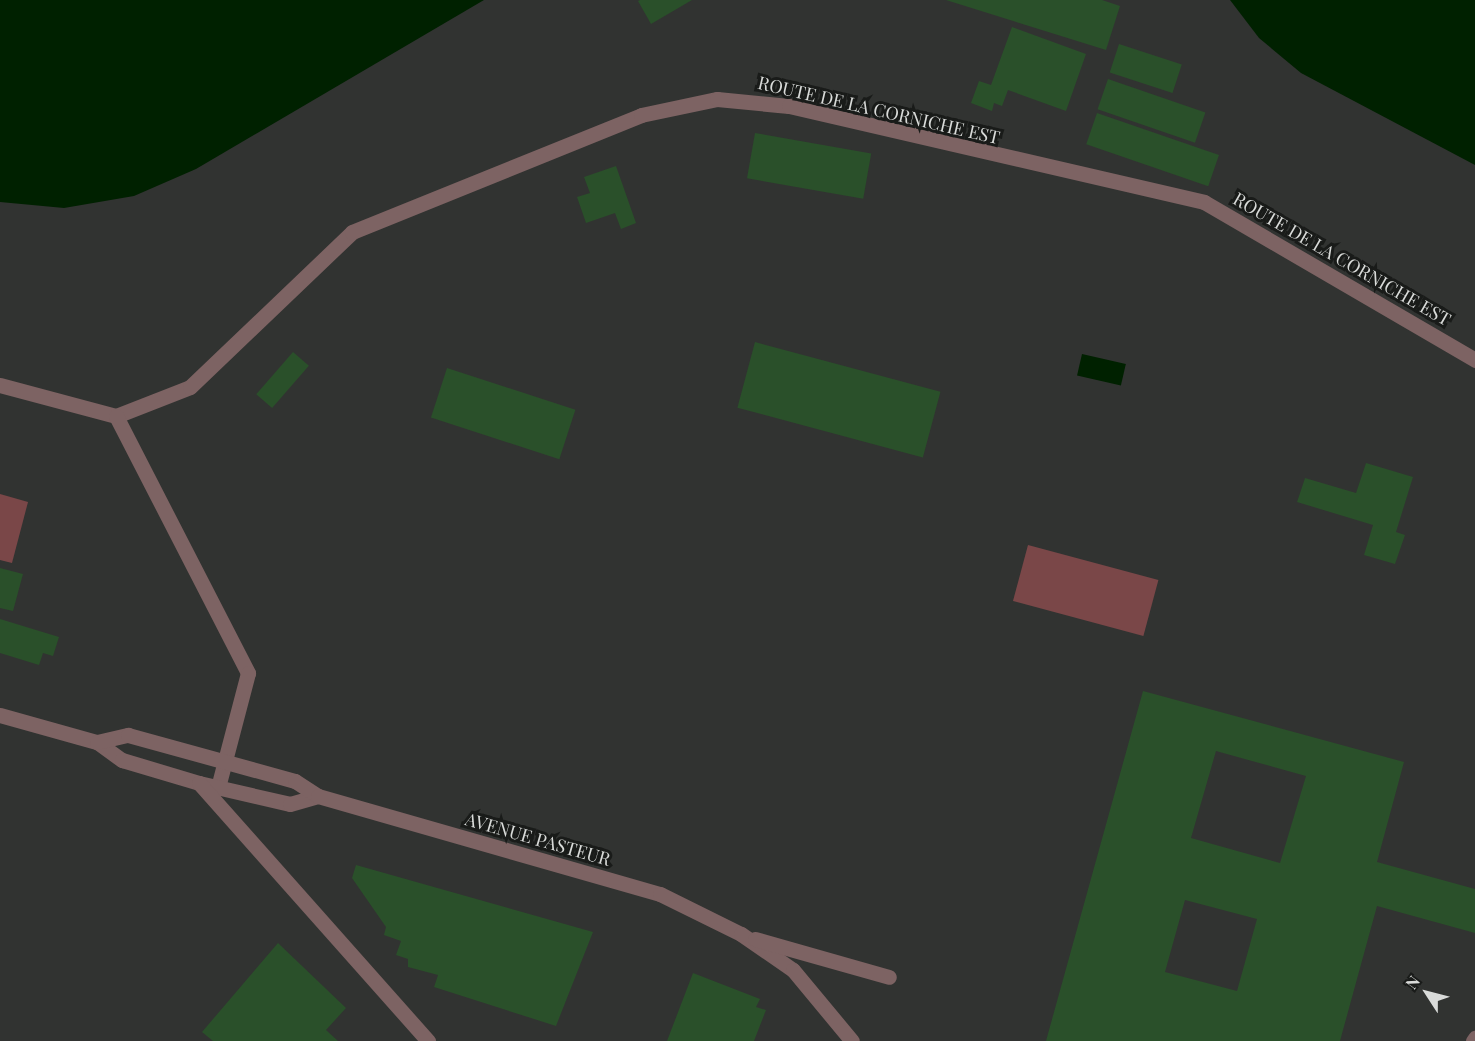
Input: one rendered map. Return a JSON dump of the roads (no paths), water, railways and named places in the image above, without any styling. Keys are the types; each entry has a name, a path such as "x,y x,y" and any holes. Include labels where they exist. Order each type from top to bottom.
{"street":[{"name":"ROUTE DE LA CORNICHE EST","path":"116,416 190,387 352,232 641,115 717,99 789,106 1204,202 1475,360"},
{"path":"0,385 116,416 248,673 218,787"},
{"name":"AVENUE PASTEUR","path":"0,715 97,742 122,760 199,783 290,804 318,796"},
{"name":"AVENUE PASTEUR","path":"97,742 128,735 295,781 318,796 660,894 741,934"},
{"path":"199,783 428,1041"},
{"path":"741,934 889,977"},
{"path":"741,934 819,995 852,1041"}]}
